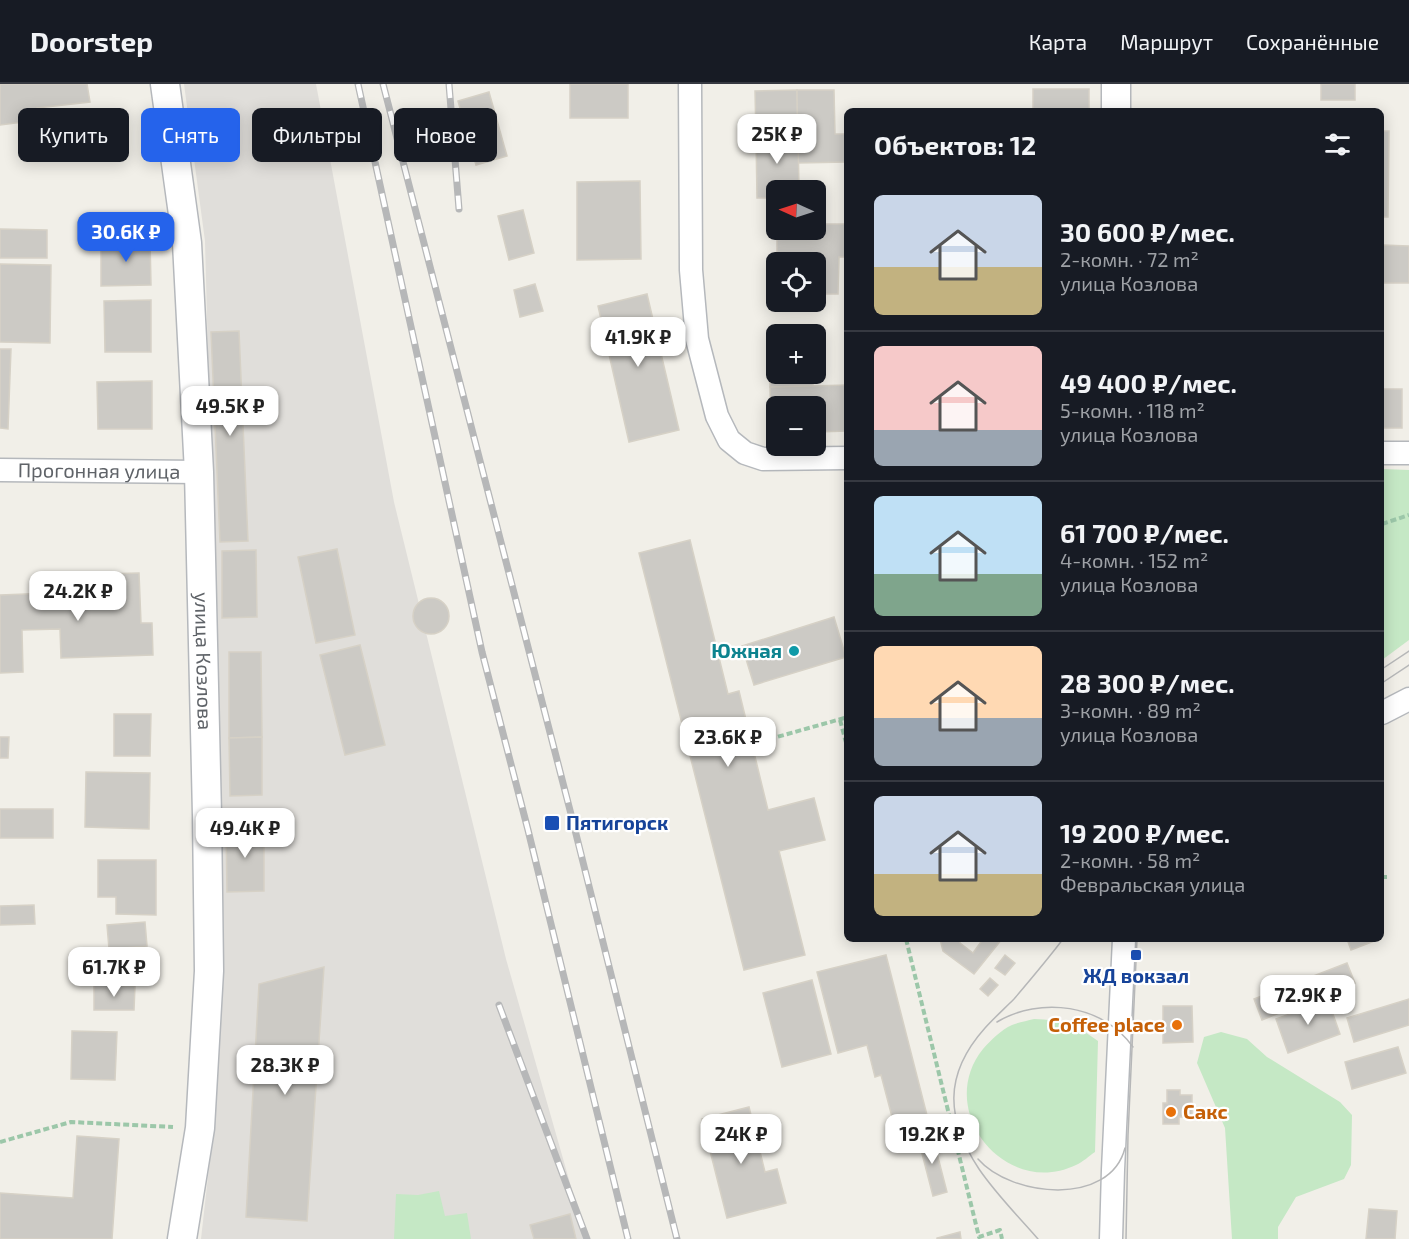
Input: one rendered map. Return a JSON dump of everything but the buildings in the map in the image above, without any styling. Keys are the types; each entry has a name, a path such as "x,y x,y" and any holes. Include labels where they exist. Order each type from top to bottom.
{"street":[{"name":"улица Козлова","path":"165,84 187,243 199,472 209,971 200,1128 183,1239"},
{"path":"690,84 691,270 698,339 717,416 729,440 745,453 763,459 844,458"},
{"path":"1116,84 1116,108"},
{"path":"1384,453 1409,453"},
{"name":"Прогонная улица","path":"0,470 199,472"},
{"path":"1384,713 1409,699"},
{"path":"1112,1239 1124,942"}],"path":[{"path":"1384,524 1409,515"},
{"path":"752,744 844,718"},
{"path":"840,720 844,735"},
{"path":"907,942 979,1237 1000,1230 1002,1239"},
{"path":"0,1142 71,1122 200,1128"}],"shaded area":[{"path":"184,84 316,84 320,108 252,108 252,162 331,162 394,502 506,959 586,1239 201,1239 213,1132 224,974 205,241 194,162 240,162 240,108 187,108"}],"green space":[{"path":"1384,469 1409,470 1409,640 1384,659"},
{"path":"1034,1019 1068,1024 1098,1041 1095,1152 1076,1165 1050,1172 1025,1170 1002,1159 984,1143 972,1121 967,1098 970,1073 983,1049 1008,1027"},
{"path":"1221,1032 1247,1039 1267,1057 1340,1102 1352,1115 1351,1165 1344,1179 1296,1197 1278,1227 1278,1239 1232,1239 1225,1128 1197,1063 1204,1037"},
{"path":"439,1191 445,1216 467,1213 471,1239 394,1239 396,1194 418,1195"}],"tram line":[{"path":"1384,668 1409,651"},
{"path":"1384,682 1409,665"},
{"path":"1038,1239 1000,1196 968,1151 955,1115 954,1097 956,1080 971,1046 985,1028 1014,999 1061,942"},
{"path":"1126,1239 1128,1135 1137,942"},
{"path":"997,1022 1032,1009 1051,1007 1070,1009 1088,1013 1105,1021 1133,1047"},
{"path":"978,1159 993,1172 1013,1182 1035,1188 1058,1190 1081,1187 1100,1180 1116,1167 1125,1148"}],"railway":[{"path":"358,84 482,652 628,1239"},
{"path":"383,84 572,818 677,1239"},
{"path":"449,84 459,209"},
{"path":"499,1005 587,1239"}],"place":[{"name":"Южная","path":"794,651"},
{"name":"Пятигорск","path":"552,823"},
{"name":"ЖД вокзал","path":"1136,955"},
{"name":"Coffee place","path":"1177,1025"},
{"name":"Сакс","path":"1171,1112"}]}
